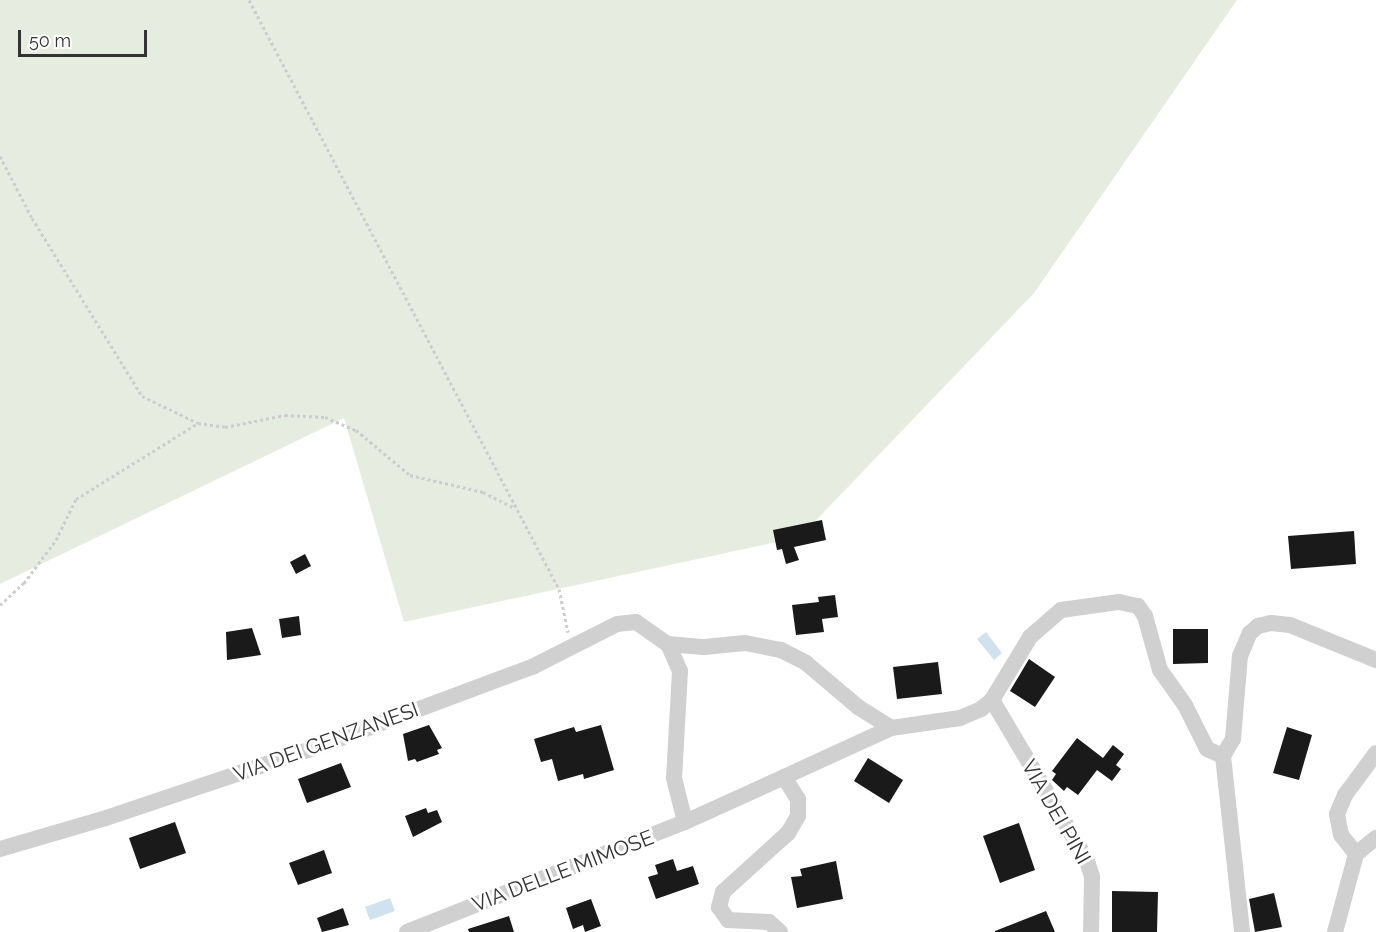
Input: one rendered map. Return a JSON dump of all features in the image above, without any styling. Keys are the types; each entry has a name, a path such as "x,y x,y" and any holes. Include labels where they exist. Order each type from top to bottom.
{"street":[{"path":"992,700 1026,643 1053,615 1068,609 1132,604 1144,612 1160,670 1185,705 1203,743 1211,753 1224,756"},
{"name":"VIA DEI GENZANESI","path":"0,849 106,818 323,745 571,649 623,622 645,625 668,644"},
{"path":"1242,932 1224,756 1233,739 1240,656 1250,633 1258,626 1290,626 1376,660"},
{"path":"668,644 695,647 745,643 781,650 806,663 858,707 891,728"},
{"path":"668,644 678,662 681,681 674,778 685,822"},
{"name":"VIA DELLE MIMOSE","path":"407,932 685,822 891,728 960,718 976,712 992,700"},
{"name":"VIA DEI PINI","path":"992,700 1086,858 1092,878 1091,932"},
{"path":"1356,854 1341,835 1337,814 1345,795 1376,753"},
{"path":"780,932 770,922 728,920 718,906 723,892 781,842 795,823 800,804 784,777"},
{"path":"1335,932 1356,854 1376,838"}],"path":[{"path":"249,0 559,589 571,649"},
{"path":"0,156 32,218 142,396 198,423 225,427 285,415 325,417 356,429 410,475 483,492 516,509"},
{"path":"0,605 24,583 56,540 76,499 198,423"}],"shaded area":[{"path":"0,0 1237,0 1034,293 800,537 404,622 344,418 0,584"}],"water":[{"path":"986,632 1002,653 994,660 977,639"},
{"path":"390,898 395,911 370,920 365,907"}],"building":[{"path":"822,520 826,540 794,547 799,560 786,564 782,549 777,550 773,530"},
{"path":"1354,531 1356,564 1291,569 1288,536"},
{"path":"305,554 311,566 296,574 290,562"},
{"path":"835,595 838,617 822,619 824,632 796,635 792,605 819,602 818,597"},
{"path":"299,616 301,635 282,638 279,619"},
{"path":"252,628 261,655 227,660 226,632"},
{"path":"1173,629 1208,629 1208,663 1173,664"},
{"path":"1029,659 1055,677 1035,707 1010,691"},
{"path":"938,662 942,694 897,699 893,667"},
{"path":"429,725 442,748 437,750 439,754 417,762 415,759 408,761 403,734"},
{"path":"601,725 614,770 584,779 583,774 558,781 552,759 541,762 534,739 574,727 576,732"},
{"path":"1287,727 1312,735 1299,780 1273,773"},
{"path":"1077,738 1103,758 1113,745 1124,754 1116,765 1121,769 1112,781 1097,770 1078,795 1067,787 1064,791 1052,780 1056,774 1052,771"},
{"path":"868,758 903,780 889,803 854,781"},
{"path":"341,763 351,787 307,803 298,779"},
{"path":"426,808 428,813 437,810 442,822 413,837 405,816"},
{"path":"175,822 186,853 140,869 129,838"},
{"path":"1019,823 1035,870 1000,883 983,836"},
{"path":"324,850 332,873 298,885 289,863"},
{"path":"673,859 677,871 693,866 699,884 656,899 648,877 658,874 655,865"},
{"path":"836,861 843,899 797,908 791,877 802,876 800,869"},
{"path":"1112,891 1158,892 1157,932 1112,932"},
{"path":"1274,893 1282,927 1255,932 1249,899"},
{"path":"591,899 601,926 585,932 583,925 573,929 566,908"},
{"path":"343,908 349,925 322,932 317,918"},
{"path":"1046,911 1055,932 995,932 995,931"},
{"path":"509,916 514,932 469,932 468,929"}]}
